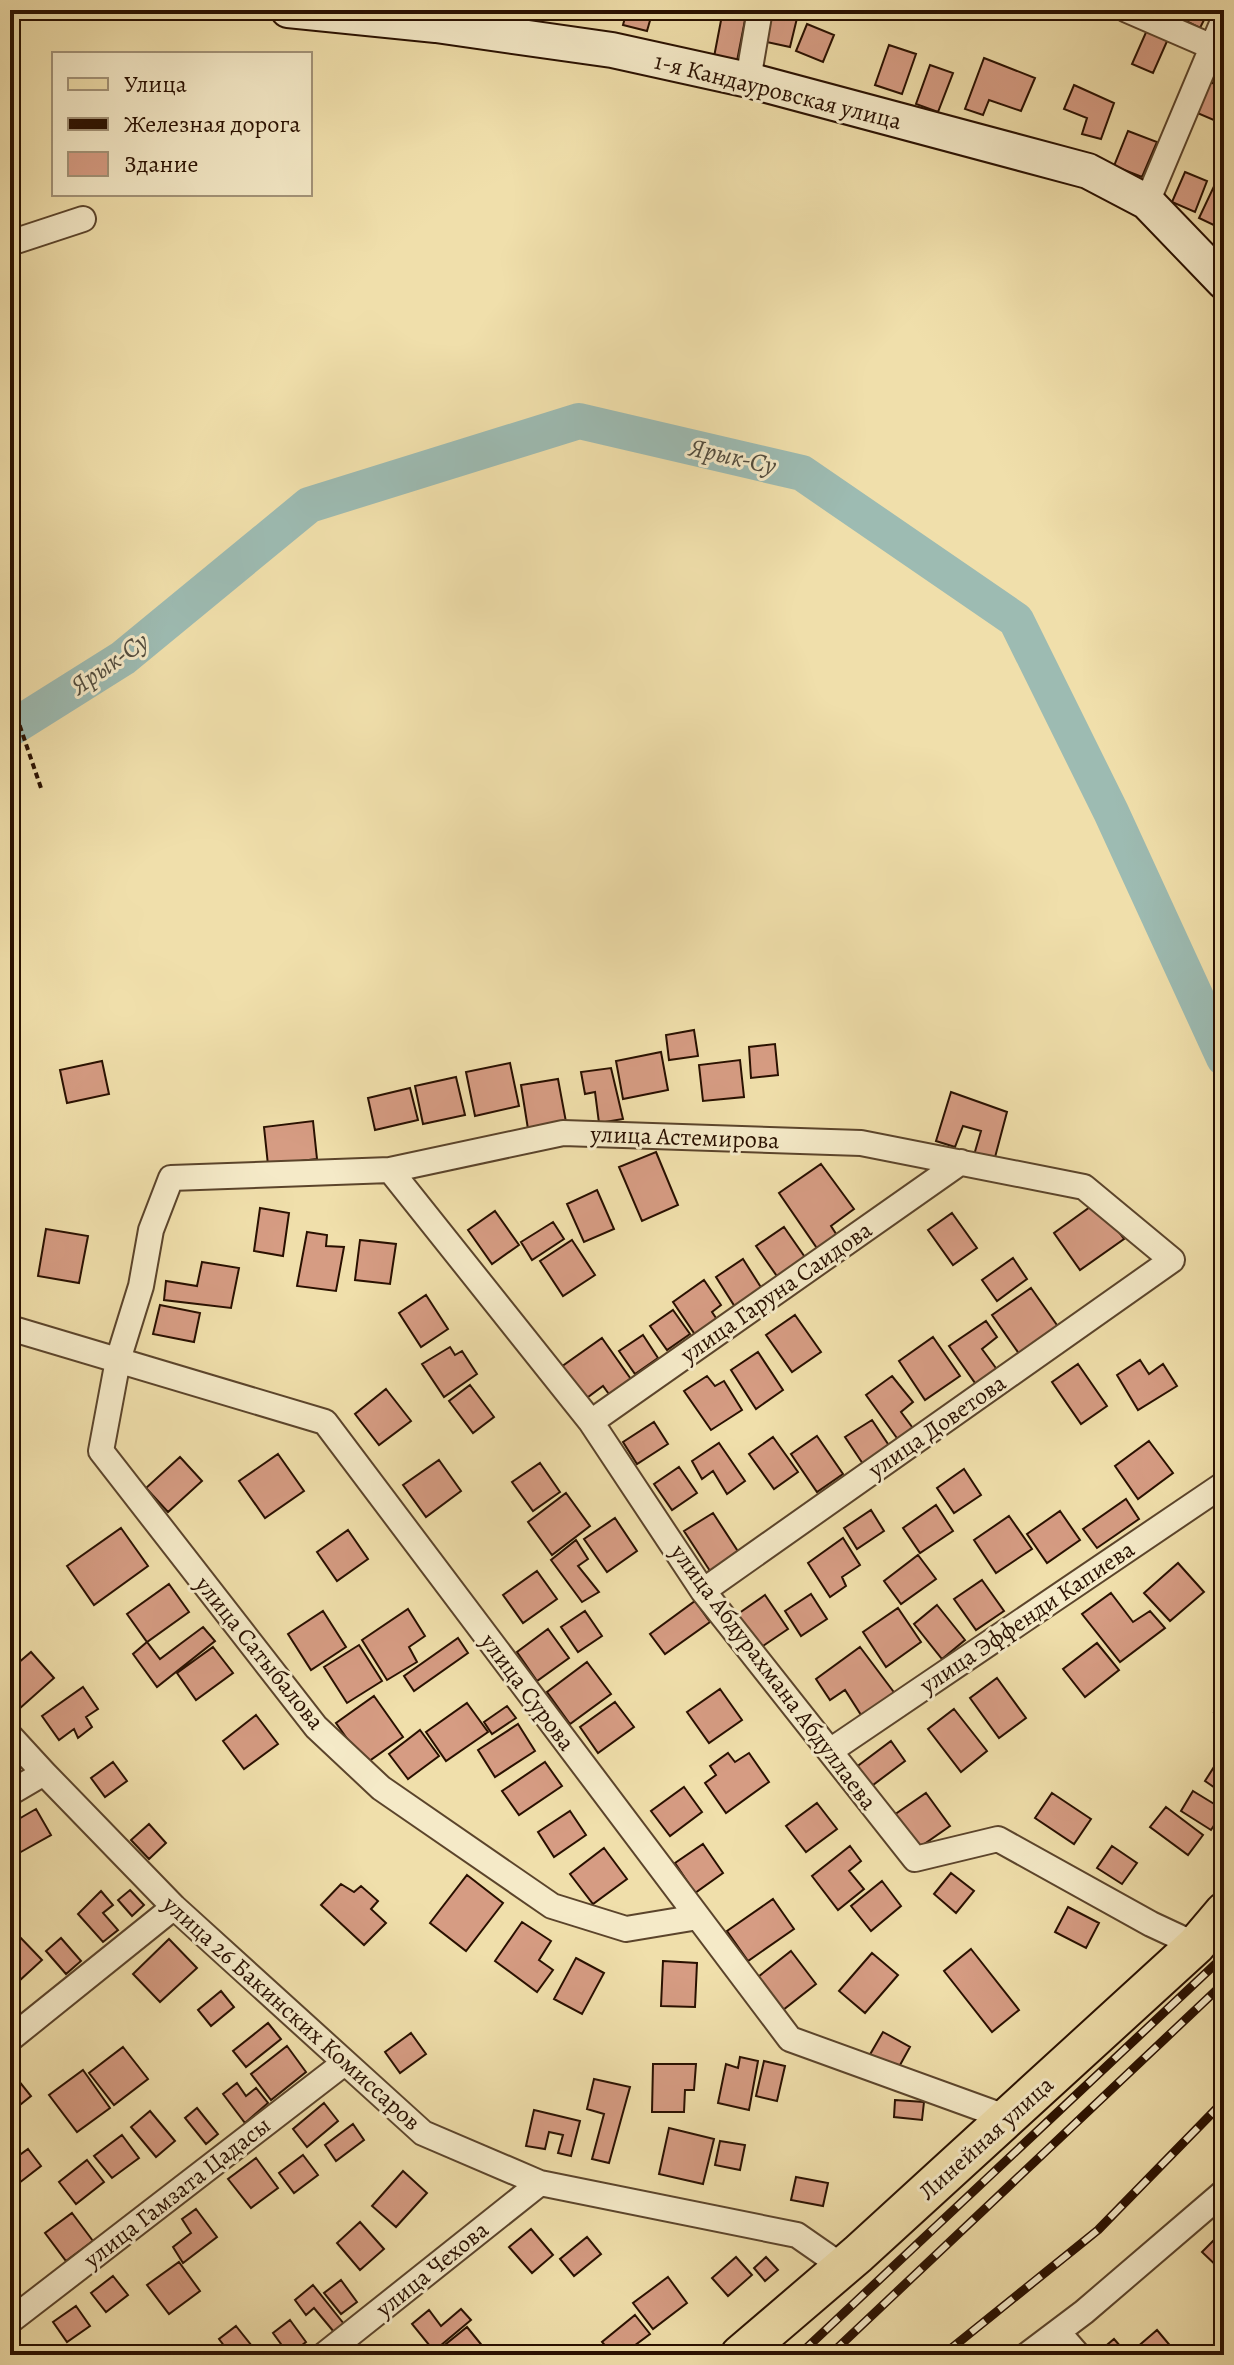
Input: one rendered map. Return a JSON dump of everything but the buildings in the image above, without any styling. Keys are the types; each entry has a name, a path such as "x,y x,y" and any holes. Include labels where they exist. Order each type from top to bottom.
{"main road":[{"name":"Линейная улица","path":"740,2355 1008,2118 1196,1945 1224,1912"}],"street":[{"path":"748,80 760,10"},
{"path":"1127,10 1218,49"},
{"name":"1-я Кандауровская улица","path":"297,11 439,18 612,50 748,80 1088,171 1147,202 1224,282"},
{"path":"1147,202 1218,49 1224,19"},
{"path":"10,243 83,219"},
{"name":"улица Астемирова","path":"171,1178 390,1170 563,1133 861,1143 1084,1187 1172,1260"},
{"name":"улица Гаруна Саидова","path":"591,1422 961,1162"},
{"name":"улица Абдурахмана Абдуллаева","path":"390,1170 591,1422 703,1591 915,1859 998,1839 1196,1945"},
{"name":"улица Сатыбалова","path":"171,1178 151,1230 141,1286 118,1360 101,1451 316,1727 381,1788 552,1906 626,1929 698,1917"},
{"name":"улица Доветова","path":"703,1591 1172,1260"},
{"name":"улица Сурова","path":"10,1328 325,1422 790,2039 1008,2118"},
{"name":"улица Эффенди Капиева","path":"830,1751 1224,1484"},
{"name":"улица 26 Бакинских Комиссаров","path":"10,1736 174,1907 343,2064 423,2133 540,2183 797,2235 843,2267"},
{"path":"10,1793 44,1773"},
{"path":"10,2039 174,1907"},
{"name":"улица Гамзата Цадасы","path":"10,2321 343,2064"},
{"name":"улица Чехова","path":"324,2355 540,2183"},
{"path":"1027,2355 1224,2192"},
{"path":"1058,2332 1078,2355"}],"path":[{"path":"10,697 42,791"}],"waterway":[{"name":"Ярык-Су","path":"10,729 123,658 309,505 579,421 802,473 1016,620 1111,812 1224,1058"}],"railway":[{"path":"799,2355 1224,1956"},
{"path":"830,2355 1224,1983"},
{"path":"943,2355 1098,2230 1224,2101"}]}
